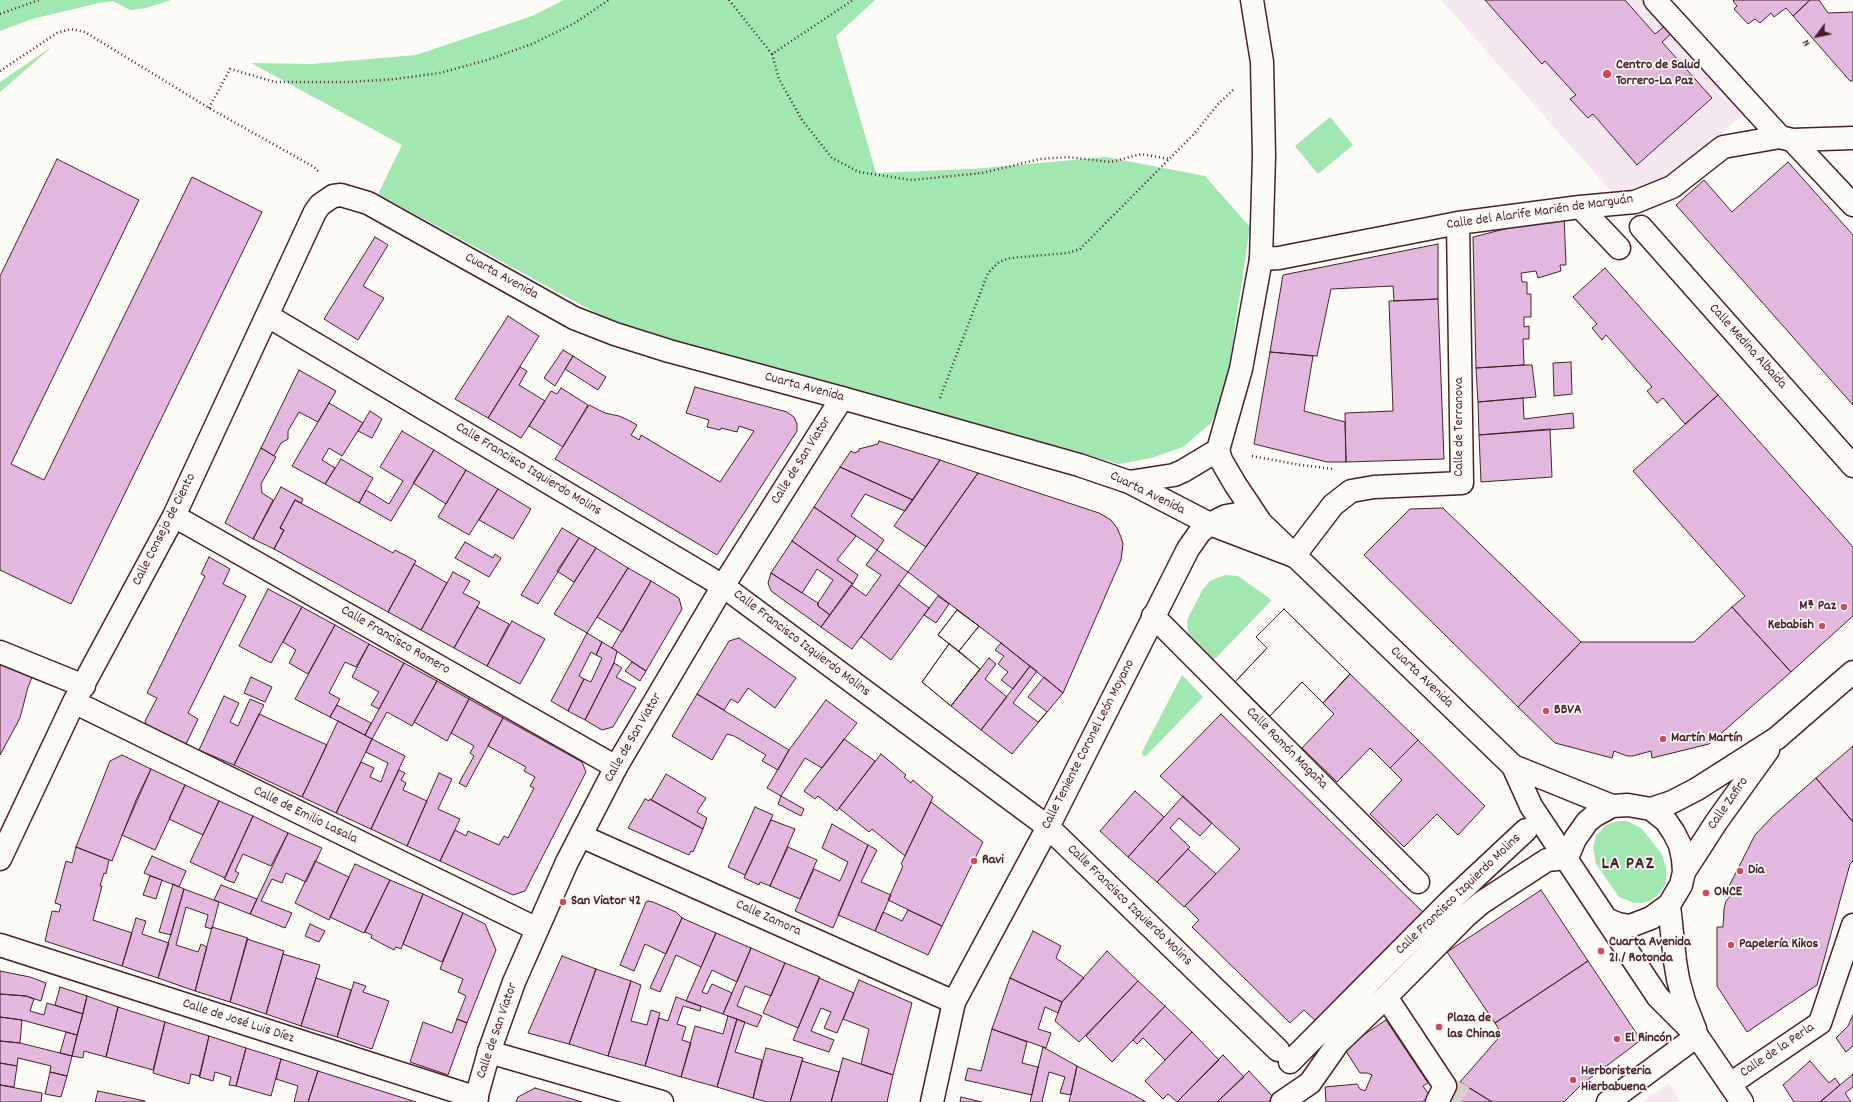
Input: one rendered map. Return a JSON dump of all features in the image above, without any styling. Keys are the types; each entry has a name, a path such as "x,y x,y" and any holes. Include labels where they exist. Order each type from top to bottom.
{"street":[{"path":"1252,0 1262,62 1264,156 1261,259 1241,369 1218,450 1226,469 1261,523"},
{"path":"1655,0 1786,138 1853,205"},
{"name":"Calle del Alarife Marién de Marguán","path":"1261,259 1279,258 1458,224 1580,207 1636,202 1672,187 1723,147 1786,138 1853,138"},
{"name":"Calle Consejo de Ciento","path":"0,859 79,694 174,516 315,212 334,198"},
{"name":"Cuarta Avenida","path":"334,198 368,203 574,318 615,334 669,351 1079,464 1129,482 1210,524 1294,556"},
{"path":"1580,207 1619,248"},
{"name":"Calle de Terranova","path":"1294,556 1333,505 1351,492 1374,487 1462,483 1458,224"},
{"name":"Calle Medina Albaida","path":"1641,227 1853,466"},
{"name":"Calle Francisco Izquierdo Molins","path":"268,316 723,586 1048,827 1259,1030 1284,1056 1526,830"},
{"name":"Calle de San Viator","path":"476,1100 489,1052 514,982 567,862 616,767 723,586 842,398"},
{"path":"1129,482 1174,475 1218,450"},
{"name":"Calle Teniente Coronel León Moyano","path":"932,1102 954,1002 1048,827 1188,549 1200,532 1210,524 1226,516 1238,514 1261,523"},
{"name":"Calle Francisco Romero","path":"174,516 616,767"},
{"name":"Cuarta Avenida","path":"1261,523 1513,766 1612,806"},
{"name":"Calle Ramón Magaña","path":"1153,616 1418,882"},
{"name":"Calle de Emilio Lasala","path":"0,652 79,694 537,928"},
{"name":"Calle Zafiro","path":"1651,809 1672,802 1697,789 1778,738 1853,672"},
{"name":"Calle Zafiro","path":"1684,872 1728,805 1778,738"},
{"name":"Cuarta Avenida","path":"1513,766 1531,806 1567,858"},
{"path":"1567,858 1575,839 1587,822 1612,806 1628,805 1651,809 1660,814 1674,833 1680,845 1684,859 1684,872 1681,885 1669,905 1659,914 1640,923 1624,926 1606,919"},
{"name":"Calle Zamora","path":"581,836 954,1002"},
{"path":"1567,858 1658,997 1697,1036 1742,1102"},
{"path":"1282,1102 1310,1083 1338,1043 1466,916 1481,903 1547,860 1567,858"},
{"path":"1669,905 1678,978 1684,1001 1697,1036"},
{"name":"Calle de la Perla","path":"1730,1084 1820,1023 1853,925"},
{"name":"Calle de José Luis Díez","path":"0,945 476,1100"},
{"path":"1386,997 1441,1094"},
{"path":"1608,1102 1697,1036"},
{"path":"489,1052 662,1102"}],"path":[{"path":"0,14 39,0"},
{"path":"209,108 230,69 275,82 347,82 395,79 440,73 487,60 532,44 573,24 609,0"},
{"path":"729,0 772,54 779,78 802,120 832,158 859,172 912,180 982,173 1040,159 1067,157 1111,162 1141,154 1170,159"},
{"path":"772,54 853,0"},
{"path":"0,71 57,33 71,29 85,32 209,108 314,167 334,198"},
{"path":"930,423 988,272 999,262 1010,258 1068,253 1080,249 1170,159 1194,134 1220,103 1262,62"}],"shaded area":[{"name":"Centro de Salud Torrero-La Paz","path":"1441,0 1642,0 1744,114 1653,193 1617,198"},
{"path":"1669,1083 1681,1102 1642,1102"}],"green space":[{"path":"0,0 171,0 146,8 130,10 113,1 99,3 32,19 0,31"},
{"path":"564,0 875,0 836,36 876,173 973,169 1106,157 1205,176 1250,227 1225,394 1211,423 1183,447 1151,458 1119,464 618,325 378,194 402,145 251,63 312,64 416,55 532,16"},
{"path":"53,46 0,92 0,82"},
{"path":"1330,117 1353,145 1318,174 1295,146"},
{"path":"1225,575 1238,576 1272,600 1213,661 1192,640 1188,633 1187,620 1203,589 1210,581"},
{"path":"1182,675 1203,697 1146,756 1143,756 1142,752"},
{"path":"1617,821 1627,821 1641,828 1662,854 1666,869 1666,883 1660,893 1651,900 1642,903 1634,903 1619,897 1596,864 1593,847 1596,836 1606,825"}],"building":[{"path":"1485,0 1625,0 1655,34 1665,26 1672,33 1662,42 1712,98 1637,165 1593,114 1588,118 1570,99 1576,95 1545,61 1542,64"},
{"path":"1810,0 1793,16 1786,8 1774,17 1771,13 1760,23 1755,19 1748,24 1734,9 1737,6 1733,1"},
{"path":"1810,0 1819,0 1828,13 1853,12 1853,81 1850,81 1793,16"},
{"path":"57,159 139,200 11,464 44,480 192,177 262,212 71,604 0,570 0,276"},
{"path":"1788,162 1853,235 1853,405 1676,205 1704,180 1732,212"},
{"path":"1564,214 1566,265 1560,265 1561,271 1538,278 1536,271 1521,273 1522,282 1527,282 1527,294 1531,294 1531,317 1524,317 1524,327 1529,326 1529,339 1523,339 1524,365 1476,368 1473,237"},
{"path":"375,237 388,245 363,286 384,298 358,340 324,319"},
{"path":"1438,244 1438,299 1394,301 1393,286 1331,289 1317,356 1270,352 1283,275"},
{"path":"1605,268 1718,395 1685,424 1663,398 1657,403 1647,391 1652,387 1606,335 1602,340 1592,328 1597,324 1573,297"},
{"path":"1438,299 1444,459 1346,462 1345,413 1393,411 1389,301"},
{"path":"508,316 539,336 488,418 455,399"},
{"path":"563,350 573,356 555,386 544,378"},
{"path":"1270,352 1313,356 1304,411 1345,422 1346,462 1327,462 1254,444"},
{"path":"573,356 606,377 598,390 565,369"},
{"path":"1571,362 1572,394 1554,396 1553,363"},
{"path":"1532,365 1536,397 1478,402 1476,368"},
{"path":"520,367 527,371 519,385 545,401 521,438 488,418"},
{"path":"299,370 336,391 318,422 299,412 288,431 288,439 281,443 274,456 261,448"},
{"path":"695,387 787,412 794,417 797,424 797,431 717,555 555,459 589,405 605,413 619,416 637,425 631,435 639,440 641,435 720,482 754,431 739,426 737,432 721,428 720,430 707,427 709,420 686,413"},
{"path":"561,388 588,405 563,447 529,426 551,391 557,394"},
{"path":"1718,395 1853,547 1853,616 1791,672 1732,607 1745,596 1633,471"},
{"path":"1523,398 1524,419 1573,413 1574,428 1479,435 1478,402"},
{"path":"329,403 363,423 342,456 329,448 322,460 335,468 325,484 292,466"},
{"path":"370,411 382,419 372,438 358,431"},
{"path":"1550,429 1552,477 1481,482 1479,435"},
{"path":"402,431 434,450 391,521 359,503 366,490 389,504 403,481 380,467"},
{"path":"879,441 940,460 913,500 840,467 851,451 854,453 859,451 859,449 878,444"},
{"path":"261,448 276,457 261,484 262,493 273,500 253,539 225,523"},
{"path":"434,450 466,470 446,504 413,483"},
{"path":"341,459 373,478 359,503 325,484"},
{"path":"940,460 978,473 926,547 894,526"},
{"path":"840,467 913,500 905,511 865,494 851,516 884,540 877,550 814,507"},
{"path":"466,470 498,489 469,535 438,517"},
{"path":"978,473 1099,513 1111,520 1121,537 1123,544 1121,560 1063,693 1001,643 908,572"},
{"path":"281,487 303,499 301,503 295,500 280,528 284,530 274,549 253,539"},
{"path":"498,489 531,509 513,539 479,520"},
{"path":"295,500 393,553 395,550 416,561 388,612 274,549 284,530 280,528"},
{"path":"814,507 856,536 837,560 858,575 853,584 792,541"},
{"path":"1443,508 1581,642 1518,707 1364,555 1410,509"},
{"path":"562,528 579,538 538,604 521,595"},
{"path":"579,538 596,548 574,582 557,571"},
{"path":"792,541 853,584 830,615 818,606 818,603 833,580 817,569 802,593 771,573"},
{"path":"465,542 493,558 495,554 501,558 489,577 455,558"},
{"path":"596,548 628,568 587,633 554,614"},
{"path":"877,550 908,572 852,649 821,627 851,585 866,596 881,575 866,565"},
{"path":"209,557 230,569 223,584 246,596 188,713 198,719 186,744 147,726 145,721 157,698 147,693 205,576 201,574"},
{"path":"414,564 447,583 421,630 388,612"},
{"path":"628,568 651,581 622,632 597,617"},
{"path":"453,572 470,581 463,593 480,602 454,648 421,630"},
{"path":"771,573 818,603 818,606 830,615 821,627 771,591 768,583"},
{"path":"651,581 679,598 682,609 646,671 612,648"},
{"path":"899,585 929,608 891,660 861,637"},
{"path":"268,589 302,607 271,663 239,646"},
{"path":"938,596 949,604 936,623 924,615"},
{"path":"302,607 335,625 308,674 289,663 296,650 283,642"},
{"path":"477,607 509,624 487,666 454,648"},
{"path":"1732,607 1791,672 1709,744 1652,758 1651,751 1633,756 1627,756 1614,751 1612,758 1555,743 1518,707 1581,642 1694,642"},
{"path":"1284,609 1350,674 1323,703 1302,682 1270,716 1235,682 1267,648 1256,637"},
{"path":"1284,609 1350,674 1323,703 1302,682 1270,716 1235,682 1267,648 1256,637"},
{"path":"957,610 979,626 959,651 980,669 951,706 922,682 949,644 938,635"},
{"path":"957,610 979,626 959,651 938,635"},
{"path":"512,621 545,639 520,684 487,666"},
{"path":"335,625 369,644 356,667 345,662 329,693 340,699 330,717 295,699"},
{"path":"587,633 602,642 596,655 591,652 579,676 584,679 568,711 551,701"},
{"path":"739,638 796,678 775,708 748,688 738,703 731,699 724,710 697,694 729,641"},
{"path":"602,642 617,651 614,663 585,720 568,711 584,679 591,682 602,658 596,655"},
{"path":"1001,643 1030,666 1013,689 1001,680 1008,672 998,664 1004,656 995,650"},
{"path":"369,644 404,663 379,709 371,705 379,692 352,677"},
{"path":"949,644 980,669 951,706 922,682"},
{"path":"989,658 996,664 985,679 1007,697 981,730 951,706"},
{"path":"0,660 34,673 28,687 20,718 0,755"},
{"path":"632,662 646,671 640,681 625,671"},
{"path":"404,663 437,681 412,726 387,712 372,739 365,735"},
{"path":"614,663 622,668 616,677 636,688 613,727 602,730 585,720"},
{"path":"1030,666 1037,671 1013,703 1038,722 1047,712 1028,697 1044,677 1063,693 1012,754 981,730"},
{"path":"1350,674 1418,740 1390,768 1370,748 1337,782 1302,748 1334,714 1323,703"},
{"path":"251,677 272,687 265,702 244,693"},
{"path":"437,681 469,699 447,741 414,722"},
{"path":"697,694 789,750 778,770 762,761 766,755 734,736 727,734 712,760 672,736"},
{"path":"224,696 239,703 230,722 238,726 250,699 264,705 234,765 199,750"},
{"path":"469,699 503,718 466,787 459,783 474,756 470,753 474,746 451,733"},
{"path":"826,700 857,723 822,768 805,758 781,796 767,788 789,750"},
{"path":"337,705 371,723 365,735 330,717"},
{"path":"259,714 327,745 302,797 234,765"},
{"path":"1221,714 1427,916 1320,1025 1304,1010 1290,1023 1192,927 1199,920 1185,906 1240,849 1160,776"},
{"path":"503,718 582,762 586,772 525,891 513,895 440,861 455,830 466,836 468,831 499,845 504,836 508,838 534,788 530,786 535,777 524,771 526,767 488,746"},
{"path":"338,721 372,739 336,813 302,797"},
{"path":"372,739 405,756 371,829 336,813 361,762 374,768 370,777 381,782 388,763 366,752"},
{"path":"844,739 875,761 837,811 818,796 815,799 804,791"},
{"path":"1418,740 1485,806 1458,835 1437,814 1404,847 1370,814 1402,780 1390,768"},
{"path":"1853,746 1853,822 1816,778"},
{"path":"881,754 906,775 904,777 911,783 913,780 933,797 905,856 872,829 869,832 839,808"},
{"path":"122,755 151,769 136,800 112,861 76,847 110,761"},
{"path":"151,769 185,785 155,850 122,835"},
{"path":"399,770 405,773 401,780 406,783 403,790 427,801 407,846 371,829"},
{"path":"439,773 452,779 438,809 460,819 440,861 407,846"},
{"path":"666,774 706,798 697,812 707,818 703,829 651,800"},
{"path":"1816,778 1853,822 1853,861 1850,864 1817,985 1747,1032 1717,986 1717,927 1723,927 1726,901 1733,893 1727,890 1755,835 1773,816"},
{"path":"185,785 219,801 203,835 169,819"},
{"path":"1135,791 1164,817 1128,857 1100,831"},
{"path":"781,796 804,809 801,816 778,804"},
{"path":"1183,796 1212,823 1200,836 1179,818 1170,828 1190,847 1157,882 1128,857"},
{"path":"645,799 649,801 650,799 703,829 693,852 691,851 689,855 628,828"},
{"path":"219,801 253,816 225,878 190,862"},
{"path":"931,802 983,842 942,926 888,900 903,866 901,864"},
{"path":"755,807 773,815 745,875 728,867"},
{"path":"253,816 288,833 271,866 243,854 235,871 239,873 234,883 224,879"},
{"path":"771,820 795,829 770,886 760,882 759,885 744,878"},
{"path":"832,824 868,845 833,928 795,911 814,869 840,881 848,862 822,848"},
{"path":"288,833 322,848 306,882 286,873 282,883 272,879 261,901 292,913 285,928 250,914"},
{"path":"868,845 877,850 861,882 891,895 875,931 838,915"},
{"path":"76,847 109,860 106,874 104,873 100,886 102,886 93,920 132,933 122,966 45,941 52,911 59,912 61,905 55,903 66,861 72,863"},
{"path":"788,847 817,860 800,899 770,886"},
{"path":"1188,849 1216,874 1184,907 1157,882"},
{"path":"152,856 186,871 179,887 144,873"},
{"path":"315,861 349,877 329,920 295,903"},
{"path":"355,864 390,880 364,933 330,917"},
{"path":"150,876 162,880 156,899 143,895"},
{"path":"390,880 423,894 401,949 396,947 394,950 371,938 372,935 365,932"},
{"path":"173,884 184,889 171,935 159,932"},
{"path":"221,885 257,899 250,914 214,900"},
{"path":"184,889 219,902 212,929 205,927 208,915 186,907 176,945 198,952 201,944 207,947 195,991 158,978"},
{"path":"1541,890 1588,961 1495,1023 1447,952"},
{"path":"423,894 463,913 442,962 403,944"},
{"path":"648,901 676,912 682,918 666,954 645,944 634,971 620,965 646,902"},
{"path":"908,910 942,926 928,955 875,931 883,912 902,921"},
{"path":"463,913 485,924 496,950 467,1023 457,1019 466,996 458,992 463,979 440,969"},
{"path":"136,918 146,921 142,934 169,943 158,978 122,966"},
{"path":"682,918 716,933 701,967 676,955 660,992 650,988"},
{"path":"310,924 325,931 319,942 305,936"},
{"path":"212,927 248,938 230,1002 195,991"},
{"path":"1033,931 1061,946 1056,958 1084,978 1062,1002 1010,978"},
{"path":"716,933 751,948 737,982 712,970 702,992 707,994 712,984 732,993 723,1014 686,1001"},
{"path":"247,939 284,951 266,1014 230,1002"},
{"path":"751,948 785,963 771,996 745,986 737,1006 762,1016 757,1027 723,1014"},
{"path":"1107,951 1138,981 1079,1042 1055,1021 1062,1002"},
{"path":"283,954 320,965 301,1026 266,1014"},
{"path":"562,956 596,969 569,1044 528,1033"},
{"path":"1588,961 1641,1040 1581,1085 1564,1102 1492,1102 1460,1082 1502,1034 1495,1023"},
{"path":"785,963 820,977 798,1028 763,1013"},
{"path":"596,969 631,981 608,1056 569,1044"},
{"path":"0,971 30,977 46,983 41,1001 26,996 0,994"},
{"path":"316,978 351,990 337,1037 301,1026"},
{"path":"819,978 854,993 837,1033 824,1028 831,1012 821,1008 811,1031 834,1040 829,1052 793,1040"},
{"path":"1010,978 1062,1002 1058,1013 1045,1007 1038,1029 1051,1033 1046,1048 992,1029"},
{"path":"859,980 912,1003 893,1075 861,1064 869,1029 843,1019"},
{"path":"631,981 641,985 631,1021 647,1025 651,1010 660,1013 645,1066 608,1056"},
{"path":"1138,981 1165,1006 1112,1062 1086,1036"},
{"path":"354,982 366,986 363,992 389,1001 372,1049 337,1037"},
{"path":"60,987 87,996 83,1014 55,1005"},
{"path":"0,994 26,996 34,999 30,1011 44,1015 47,1003 83,1014 77,1035 22,1020 0,1017"},
{"path":"87,996 118,1007 106,1057 84,1051 83,1058 72,1056"},
{"path":"676,997 701,1006 700,1011 683,1006 677,1024 686,1027 682,1040 691,1043 681,1077 645,1066 659,1018 668,1021"},
{"path":"1165,1006 1192,1032 1165,1060 1143,1038 1137,1044 1133,1040"},
{"path":"118,1007 165,1022 153,1070 106,1057"},
{"path":"1853,1015 1853,1046 1846,1052 1836,1038 1848,1026"},
{"path":"728,1016 737,1019 717,1087 681,1077 695,1026 723,1034"},
{"path":"0,1017 22,1020 20,1043 0,1041"},
{"path":"457,1019 467,1023 448,1075 410,1062 423,1022 452,1033"},
{"path":"737,1019 745,1022 735,1052 762,1060 753,1098 717,1087"},
{"path":"1386,1020 1428,1083 1423,1086 1430,1096 1422,1102 1326,1102 1325,1087 1357,1084 1360,1089 1365,1091 1372,1075 1360,1073 1344,1048"},
{"path":"165,1022 209,1036 200,1076 191,1074 189,1084 153,1073"},
{"path":"992,1029 1027,1042 1022,1063 1038,1067 1032,1095 965,1080 968,1068 981,1071"},
{"path":"66,1032 77,1035 72,1056 60,1053"},
{"path":"1192,1032 1219,1060 1177,1102 1168,1094 1163,1099 1145,1081"},
{"path":"209,1036 246,1048 236,1086 229,1085 231,1077 215,1072 213,1081 199,1077"},
{"path":"0,1041 20,1043 72,1056 67,1076 50,1072 51,1066 18,1058 17,1066 0,1063"},
{"path":"1043,1047 1077,1066 1071,1095 1060,1093 1065,1077 1049,1072 1042,1102 1030,1102"},
{"path":"246,1048 281,1059 271,1096 236,1086"},
{"path":"766,1048 803,1058 790,1102 767,1102 753,1098"},
{"path":"1223,1055 1244,1077 1217,1102 1177,1102"},
{"path":"843,1058 893,1075 887,1102 831,1102"},
{"path":"281,1059 318,1071 308,1102 294,1102 298,1086 276,1079"},
{"path":"802,1061 839,1072 831,1102 790,1102"},
{"path":"1810,1061 1829,1083 1835,1078 1840,1085 1820,1102 1794,1102 1783,1085"},
{"path":"0,1063 17,1066 14,1087 0,1085"},
{"path":"1077,1066 1132,1094 1146,1102 1069,1102"},
{"path":"318,1071 416,1102 308,1102"},
{"path":"1249,1071 1274,1098 1268,1102 1217,1102"},
{"path":"50,1072 67,1076 61,1097 45,1094"},
{"path":"1853,1074 1853,1087 1845,1093 1851,1102 1820,1102"},
{"path":"1460,1082 1492,1102 1446,1102"},
{"path":"0,1085 42,1093 41,1102 0,1102"},
{"path":"535,1088 582,1102 516,1102 518,1097"},
{"path":"98,1091 145,1101 145,1102 95,1102"},
{"path":"961,1097 982,1102 960,1102"}],"tunnel":[{"path":"1445,1086 1473,1102"}],"place":[{"name":"Centro de Salud Torrero-La Paz","path":"1607,74"},
{"name":"Mª Paz","path":"1844,607"},
{"name":"Kebabish","path":"1822,626"},
{"name":"BBVA","path":"1546,711"},
{"name":"Martín Martín","path":"1663,739"},
{"name":"Ravi","path":"974,861"},
{"name":"Dia","path":"1740,871"},
{"name":"ONCE","path":"1706,893"},
{"name":"San Viator 42","path":"563,902"},
{"name":"Papelería Kikos","path":"1731,945"},
{"name":"Cuarta Avenida 21 / Rotonda","path":"1601,951"},
{"name":"Plaza de las Chinas","path":"1439,1027"},
{"name":"El Rincón","path":"1617,1039"},
{"name":"Herboristeria Hierbabuena","path":"1573,1080"}],"district":[{"name":"LA PAZ","path":"1628,866"}]}
